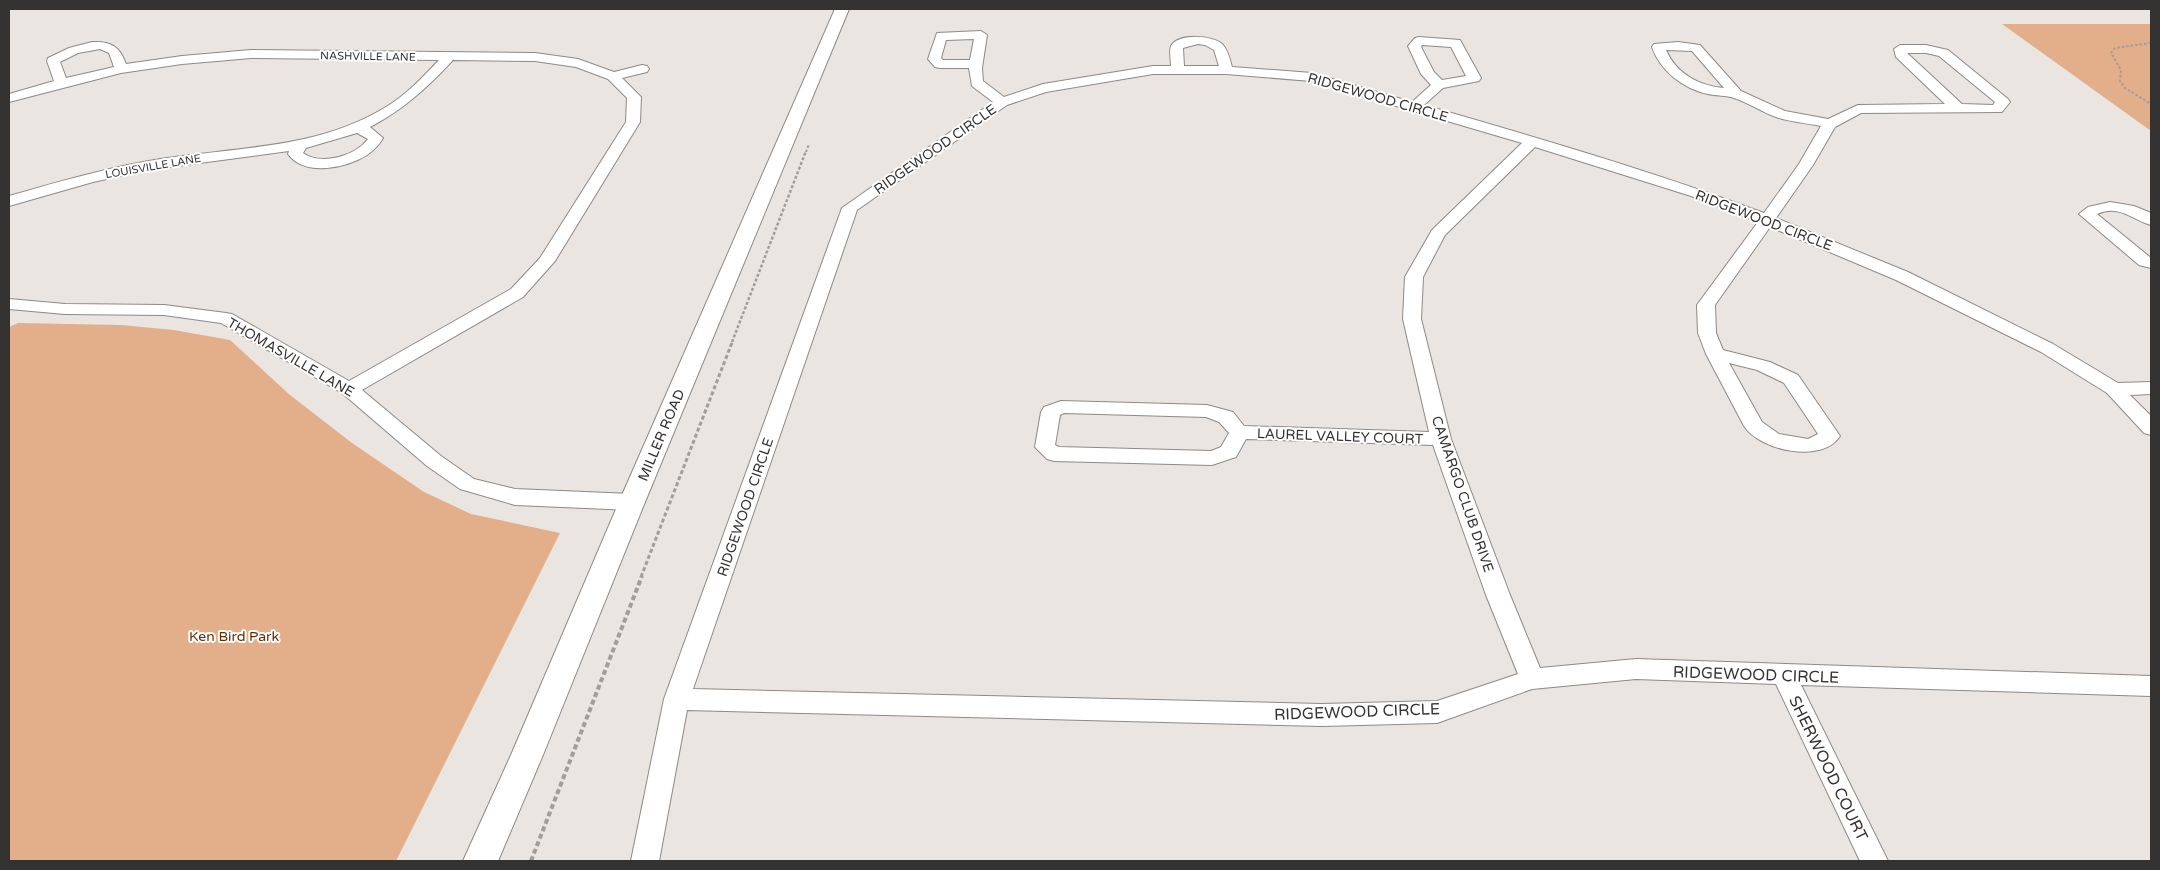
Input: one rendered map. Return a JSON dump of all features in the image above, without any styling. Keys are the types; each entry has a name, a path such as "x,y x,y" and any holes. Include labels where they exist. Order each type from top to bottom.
{"street":[{"name":"MILLER ROAD","path":"480,861 527,755 632,502 842,9"},
{"path":"1178,70 1177,47 1182,42 1195,41 1211,42 1219,48 1226,70"},
{"path":"1414,106 1439,85 1474,78 1456,43 1419,42 1414,46 1428,74 1439,85"},
{"path":"61,83 53,61 58,56 73,50 91,46 108,46 114,51 121,69"},
{"path":"1736,94 1696,48 1678,46 1658,47 1660,56 1686,82 1700,90 1736,94 1782,114 1830,124"},
{"path":"1715,354 1764,366 1791,379 1830,436 1811,446 1773,440 1754,426 1715,354 1707,333 1706,305 1806,165 1830,124 1858,109 1997,109 2003,102 1943,53 1926,49 1900,49 1900,54 1958,108"},
{"name":"NASHVILLE LANE","path":"9,98 121,69 182,60 251,54 535,57 578,63 613,76 634,96 633,122 547,261 517,293 349,388"},
{"name":"LOUISVILLE LANE","path":"9,201 127,169 300,145 328,138 356,128 392,110 419,87 450,56"},
{"path":"976,64 977,83 1002,102"},
{"path":"613,76 642,69"},
{"name":"RIDGEWOOD CIRCLE","path":"645,861 677,699 850,208 1002,102 1043,88 1154,70 1226,70 1312,77 1532,141 1696,193 1768,220 1902,276 2047,348 2114,389 2151,428"},
{"path":"300,145 295,154 301,161 317,164 338,162 358,156 372,147 376,138 367,131 356,128"},
{"name":"CAMARGO CLUB DRIVE","path":"1532,141 1438,233 1414,277 1412,319 1441,439 1498,596 1532,679"},
{"path":"2151,220 2126,208 2095,208 2087,214 2145,261 2151,263"},
{"name":"THOMASVILLE LANE","path":"9,304 65,309 164,310 226,318 349,388 434,461 468,484 515,497 632,502"},
{"path":"2114,389 2151,388"},
{"name":"LAUREL VALLEY COURT","path":"1239,432 1230,452 1212,458 1054,454 1046,447 1051,412 1061,408 1208,411 1226,417 1239,432 1441,439"},
{"name":"RIDGEWOOD CIRCLE","path":"677,699 1332,714 1437,712 1532,679 1636,669 2151,686"},
{"name":"SHERWOOD COURT","path":"1784,675 1832,778 1874,861"}],"path":[{"path":"2151,43 2115,48 2111,53 2122,68 2123,74 2120,81 2125,88 2151,104"},
{"path":"531,861 812,138"}],"green space":[{"path":"2002,24 2151,24 2151,131"},
{"name":"Ken Bird Park","path":"18,323 121,325 174,330 230,340 290,395 352,443 424,492 471,514 560,533 396,861 9,861 9,327"}]}
